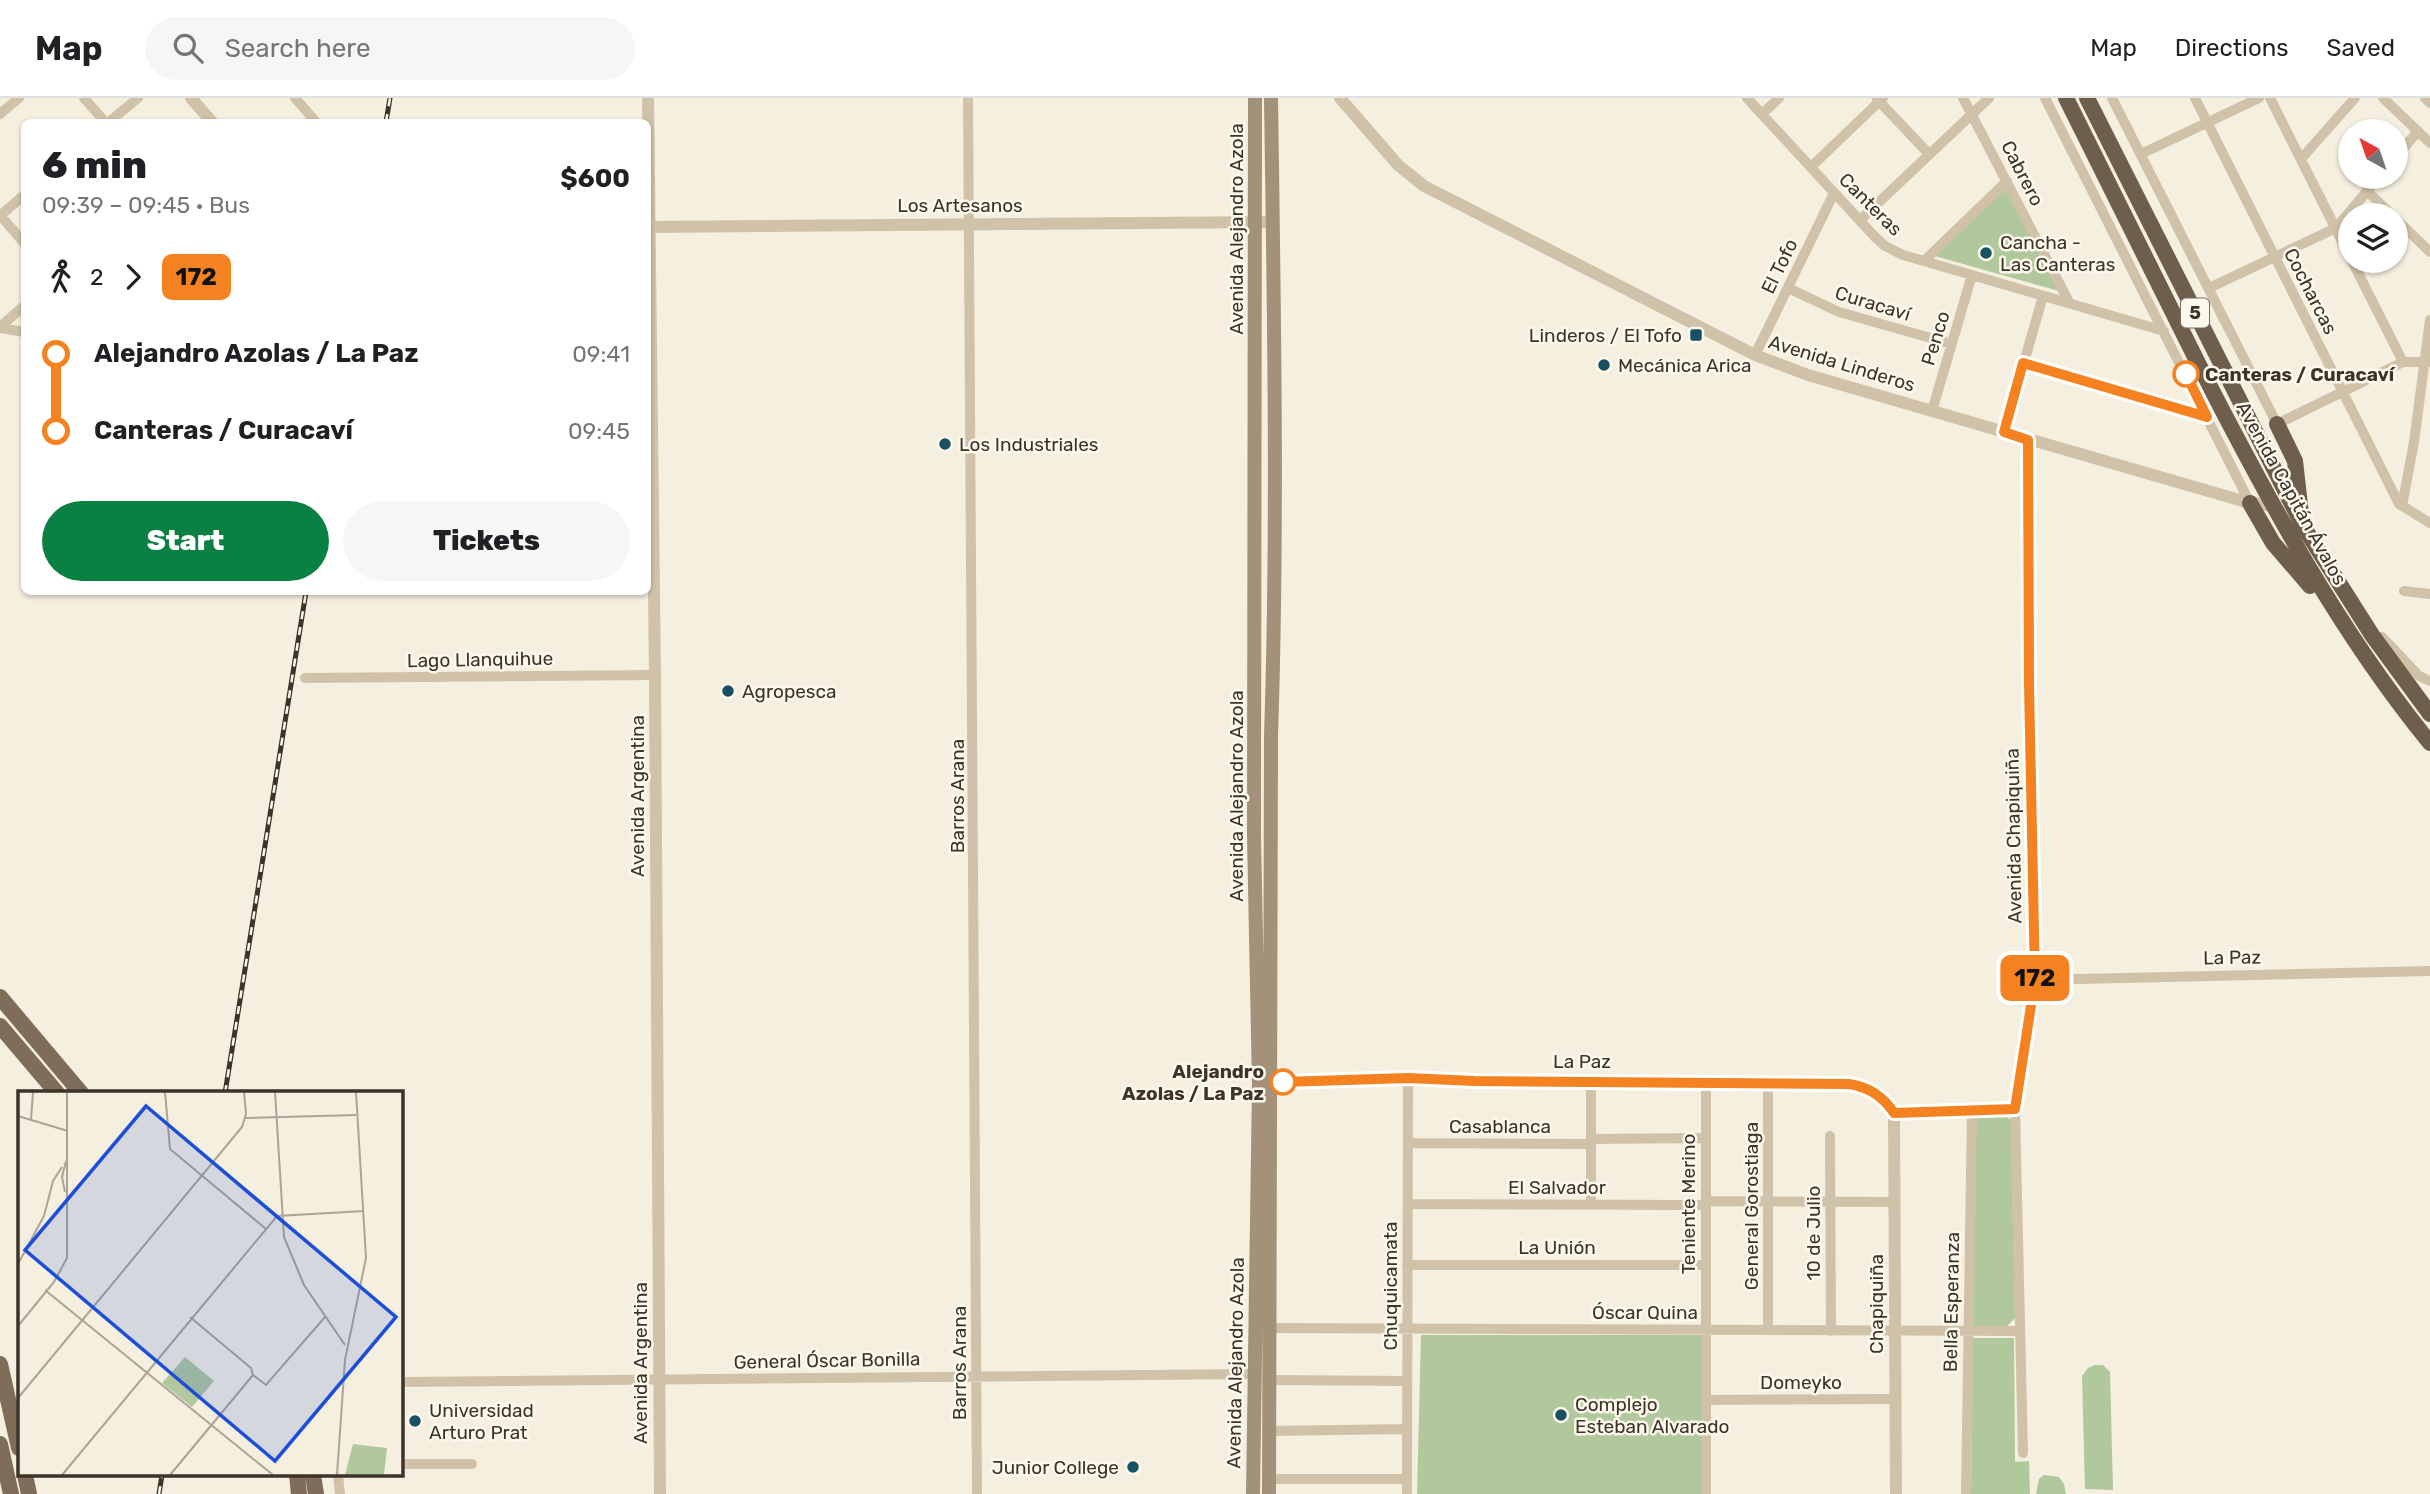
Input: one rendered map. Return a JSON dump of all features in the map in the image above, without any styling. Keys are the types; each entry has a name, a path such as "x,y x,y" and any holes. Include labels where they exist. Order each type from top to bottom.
{"highway":[{"name":"Avenida Capitán Ávalos","path":"2066,98 2272,506 2336,614 2380,679 2430,743"},
{"name":"Avenida Capitán Ávalos","path":"2087,98 2304,527 2354,609 2430,714"},
{"path":"2277,424 2295,461 2304,527"},
{"path":"2250,503 2273,543 2336,614"},
{"path":"2272,506 2304,527"}],"main road":[{"name":"Avenida Alejandro Azola","path":"1255,98 1254,835 1265,1084 1270,1328 1269,1494"},
{"name":"Avenida Alejandro Azola","path":"1253,1494 1253,1374 1265,1084 1275,577 1271,98"},
{"path":"0,997 79,1091"},
{"path":"0,1026 55,1091"},
{"path":"0,1364 18,1444"},
{"path":"0,1444 13,1467 11,1494"},
{"path":"25,1476 30,1494"},
{"path":"297,1476 299,1494"},
{"path":"313,1476 316,1494"}],"street":[{"path":"0,114 19,98"},
{"path":"84,98 104,119"},
{"path":"111,119 138,98"},
{"path":"191,98 209,119"},
{"path":"295,98 313,119"},
{"name":"Avenida Argentina","path":"648,98 648,119"},
{"name":"Barros Arana","path":"968,98 977,1494"},
{"name":"Avenida Linderos","path":"1340,98 1398,165 1424,186 1755,355 1808,375 2028,440 2250,503 2272,506"},
{"name":"Canteras","path":"1747,98 1890,250 2164,331"},
{"path":"1762,114 1779,98"},
{"name":"Cabrero","path":"1963,98 2069,302"},
{"path":"1860,220 1989,98"},
{"name":"Avenida Capitán Ávalos","path":"2045,98 2250,503"},
{"name":"Avenida Capitán Ávalos","path":"2112,98 2277,424"},
{"name":"Cocharcas","path":"2195,98 2399,504 2430,523"},
{"path":"2141,154 2259,98"},
{"path":"2270,98 2338,232"},
{"path":"2301,159 2355,98"},
{"path":"2383,98 2430,143"},
{"path":"2425,98 2430,103"},
{"path":"1811,167 1879,99 1929,154"},
{"path":"2408,143 2418,131"},
{"path":"1924,261 2007,181"},
{"path":"2209,288 2336,228 2367,191 2379,203"},
{"name":"El Tofo","path":"1755,355 1834,193"},
{"path":"21,198 0,216 21,240"},
{"name":"Los Artesanos","path":"651,227 1272,222"},
{"path":"2408,231 2430,252"},
{"path":"2358,273 2403,362"},
{"name":"Penco","path":"1932,411 1972,275"},
{"name":"Curacaví","path":"1788,288 1839,312 1952,344"},
{"path":"2004,432 2043,296"},
{"path":"0,328 21,309"},
{"path":"2402,506 2427,362 2430,320"},
{"path":"0,328 21,332"},
{"path":"2277,424 2403,362 2427,362"},
{"path":"2023,363 2207,417"},
{"name":"Avenida Argentina","path":"651,419 660,1494"},
{"name":"Avenida Chapiquiña","path":"2015,1109 2035,980 2029,684 2028,440"},
{"path":"2404,591 2430,594"},
{"path":"2354,609 2410,668 2430,681"},
{"name":"Lago Llanquihue","path":"305,678 655,675"},
{"name":"La Paz","path":"2035,980 2430,971"},
{"name":"La Paz","path":"1265,1084 1408,1078 1857,1085 1880,1096 1894,1113"},
{"name":"Chuquicamata","path":"1407,1494 1408,1078"},
{"path":"1591,1080 1591,1205"},
{"name":"Teniente Merino","path":"1706,1082 1706,1494"},
{"name":"General Gorostiaga","path":"1768,1083 1768,1330"},
{"path":"1894,1113 2015,1109 2023,1453"},
{"name":"Bella Esperanza","path":"1966,1494 1972,1111"},
{"name":"Chapiquiña","path":"1894,1113 1896,1494"},
{"name":"10 de Julio","path":"1830,1136 1830,1331"},
{"name":"Casablanca","path":"1408,1143 1706,1138"},
{"name":"El Salvador","path":"1408,1204 1895,1202"},
{"name":"La Unión","path":"1407,1265 1706,1265"},
{"name":"Óscar Quina","path":"1270,1328 2020,1331"},
{"name":"General Óscar Bonilla","path":"402,1382 1253,1374"},
{"path":"1269,1380 1407,1381"},
{"name":"Domeyko","path":"1706,1400 1896,1399"},
{"path":"1269,1431 1407,1429"},
{"path":"402,1464 472,1464"},
{"path":"338,1476 340,1494"},
{"path":"1269,1479 1407,1479"}],"green space":[{"path":"2005,186 2059,291 1935,256"},
{"path":"2005,1114 2011,1121 2015,1318 2007,1326 1973,1326 1976,1116"},
{"name":"Complejo Esteban Alvarado","path":"1421,1335 1704,1335 1703,1494 1417,1494"},
{"path":"1973,1338 2014,1338 2015,1462 2029,1461 2030,1494 1971,1494"},
{"path":"2103,1365 2110,1372 2113,1490 2085,1489 2082,1376 2088,1368"},
{"path":"2044,1475 2059,1477 2066,1494 2036,1494 2039,1479"}],"railway":[{"path":"386,119 390,98"},
{"path":"225,1091 306,595"},
{"path":"159,1494 162,1476"}],"bus line":[{"name":"172","path":"1283,1082 1408,1078 1474,1081 1849,1084 1874,1092 1894,1113 2015,1109 2035,980 2029,684 2029,484 2028,440 2004,432 2023,363 2207,417 2186,374"}],"place":[{"name":"Cancha - Las Canteras","path":"1986,253"},
{"name":"Linderos / El Tofo","path":"1696,335"},
{"name":"Mecánica Arica","path":"1604,365"},
{"name":"Canteras / Curacaví","path":"2186,374"},
{"name":"Los Industriales","path":"945,444"},
{"name":"Agropesca","path":"728,691"},
{"name":"Alejandro Azolas / La Paz","path":"1283,1082"},
{"name":"Complejo Esteban Alvarado","path":"1561,1415"},
{"name":"Universidad Arturo Prat","path":"415,1421"},
{"name":"Junior College","path":"1133,1467"}]}
